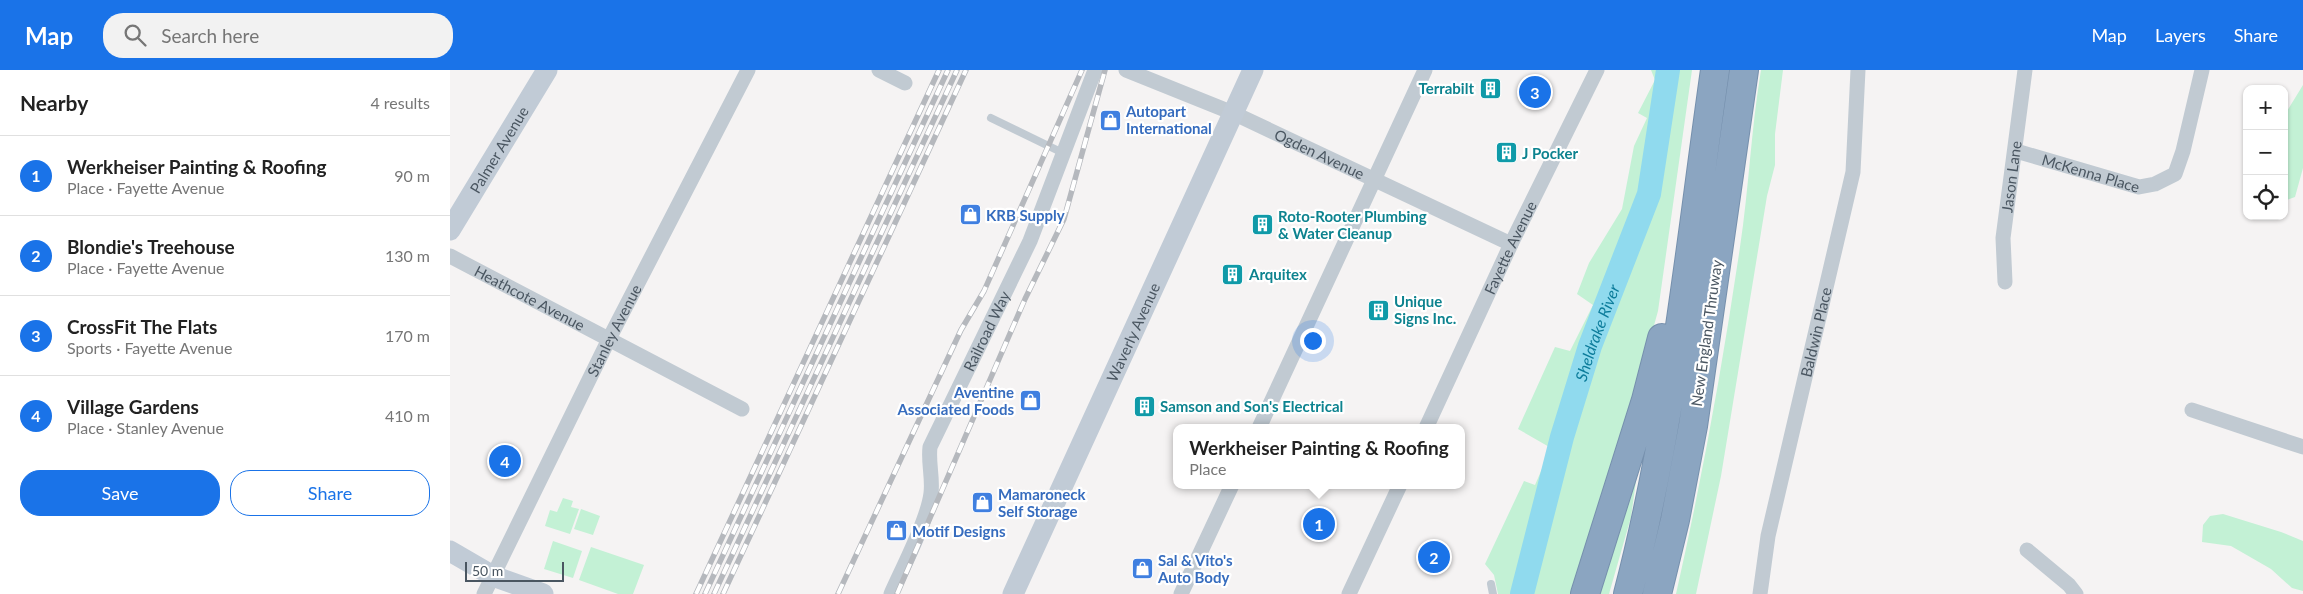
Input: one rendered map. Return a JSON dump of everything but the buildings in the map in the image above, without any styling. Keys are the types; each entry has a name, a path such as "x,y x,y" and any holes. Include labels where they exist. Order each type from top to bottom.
{"highway":[{"name":"New England Thruway","path":"1628,594 1648,512 1665,423 1715,70"},
{"name":"New England Thruway","path":"1657,594 1675,520 1693,426 1744,70"},
{"path":"1585,594 1655,365 1678,244 1704,149"}],"street":[{"name":"Palmer Avenue","path":"450,230 547,70"},
{"name":"Stanley Avenue","path":"488,585 608,339 748,70"},
{"path":"879,70 905,84"},
{"name":"Railroad Way","path":"891,594 922,522 931,494 930,447 1030,241 1095,70"},
{"name":"Ogden Avenue","path":"1126,70 1232,113 1511,244"},
{"name":"Waverly Avenue","path":"1013,594 1253,70"},
{"path":"1261,424 1425,70"},
{"name":"Fayette Avenue","path":"1428,424 1511,244 1597,70"},
{"name":"Baldwin Place","path":"1760,594 1768,536 1853,172 1858,70"},
{"name":"Jason Lane","path":"2005,282 2003,238 2016,151 2025,70"},
{"name":"McKenna Place","path":"2016,151 2139,187 2155,184 2175,174 2183,151 2202,70"},
{"name":"Heathcote Avenue","path":"450,256 742,409"},
{"path":"2192,410 2303,447"},
{"path":"1181,594 1230,489"},
{"path":"1354,592 1398,489"},
{"path":"2026,550 2069,584 2076,594"},
{"path":"450,551 488,585 543,594"}],"lane":[{"path":"991,118 1063,153"},
{"path":"1491,584 1493,594"}],"green space":[{"path":"1651,70 1692,70 1658,311 1613,473 1575,594 1498,594 1494,575 1485,564 1524,481 1535,485 1551,448 1518,429 1555,347 1570,351 1593,305 1577,294 1589,263 1622,209 1634,146 1647,118 1638,113 1655,80"},
{"path":"1761,70 1783,70 1775,134 1775,165 1767,196 1721,476 1696,594 1676,594 1703,464 1726,334 1743,225"},
{"path":"2303,85 2303,168 2295,197 2288,200 2288,130 2288,109"},
{"path":"1638,467 1631,517 1609,594 1596,594"},
{"path":"563,498 573,501 571,507 579,509 570,534 545,526 550,510 557,512"},
{"path":"581,509 600,516 593,535 574,529"},
{"path":"2223,514 2303,541 2303,591 2292,588 2271,569 2231,546 2202,542 2203,525 2210,516"},
{"path":"553,541 582,551 573,578 544,569"},
{"path":"591,547 644,565 633,594 618,594 579,580"}],"waterway":[{"name":"Sheldrake River","path":"1522,594 1562,437 1590,346 1649,194 1668,70"}],"railway":[{"path":"696,594 939,70"},
{"path":"705,594 948,70"},
{"path":"714,594 957,70"},
{"path":"723,594 966,70"},
{"path":"838,594 961,330 984,291 1082,70"},
{"path":"897,594 1025,299 1064,219 1105,70"}],"place":[{"name":"Terrabilt","path":"1490,88"},
{"name":"CrossFit The Flats","path":"1535,92"},
{"name":"Autopart International","path":"1110,120"},
{"name":"J Pocker","path":"1506,153"},
{"name":"KRB Supply","path":"970,215"},
{"name":"Roto-Rooter Plumbing & Water Cleanup","path":"1262,225"},
{"name":"Arquitex","path":"1233,274"},
{"name":"Unique Signs Inc.","path":"1378,310"},
{"name":"Aventine Associated Foods","path":"1030,401"},
{"name":"Samson and Son's Electrical","path":"1144,406"},
{"name":"Village Gardens","path":"505,461"},
{"name":"Mamaroneck Self Storage","path":"982,503"},
{"name":"Werkheiser Painting & Roofing","path":"1319,524"},
{"name":"Motif Designs","path":"896,531"},
{"name":"Blondie's Treehouse","path":"1434,557"},
{"name":"Sal & Vito's Auto Body","path":"1142,569"}]}
